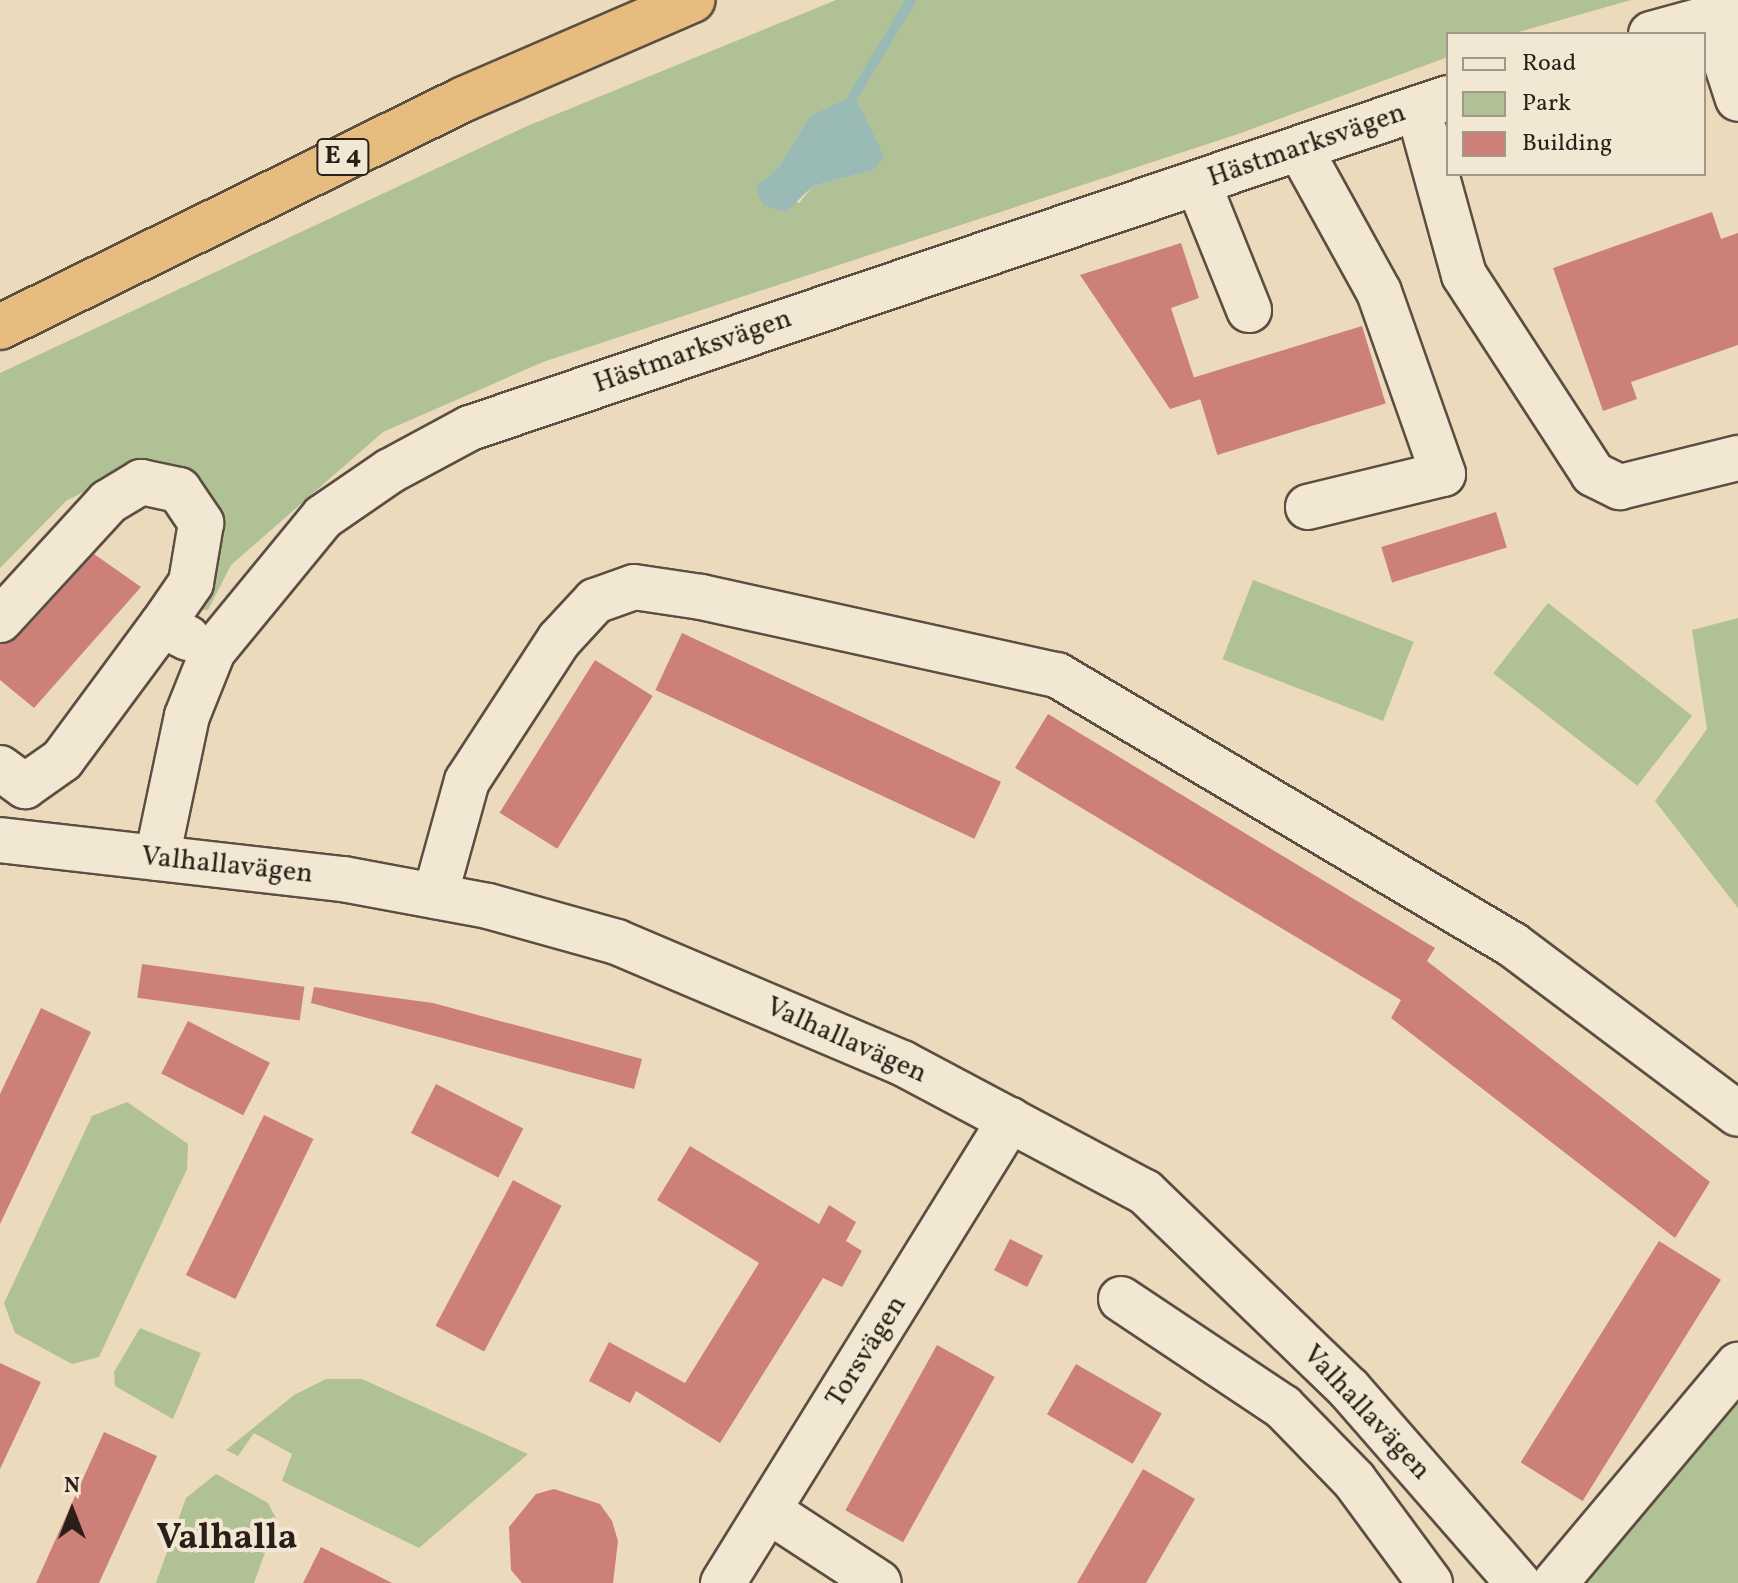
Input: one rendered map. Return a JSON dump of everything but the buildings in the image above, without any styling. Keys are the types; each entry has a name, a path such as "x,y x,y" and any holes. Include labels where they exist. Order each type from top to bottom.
{"highway":[{"name":"E 4","path":"0,327 464,99 693,0"}],"street":[{"path":"1658,32 1725,14 1738,99"},
{"path":"1433,103 1446,175"},
{"name":"Hästmarksvägen","path":"157,858 187,716 213,651 323,517 470,428 1433,103"},
{"path":"1300,149 1379,292 1443,474 1308,507"},
{"path":"1446,176 1464,275 1593,474 1620,487 1738,458"},
{"path":"1198,183 1249,310"},
{"path":"0,620 108,502 141,482 179,490 201,523 191,583 62,760 25,786 0,768"},
{"path":"435,896 467,781 559,640 595,601 634,587 701,597 1057,675 1513,945 1738,1114"},
{"path":"162,625 213,651"},
{"name":"Valhallavägen","path":"0,840 435,896 617,942 902,1063 1145,1192 1328,1369 1518,1583"},
{"name":"Torsvägen","path":"723,1583 1010,1120"},
{"path":"1121,1299 1283,1407 1354,1480 1430,1583"},
{"path":"1555,1583 1738,1365"},
{"path":"1283,1407 1328,1369"},
{"path":"769,1511 879,1583"}],"green space":[{"path":"836,0 1631,0 1519,32 1446,32 1446,58 1241,133 543,362 383,432 231,565 208,610 192,609 219,508 149,458 66,501 0,568 0,373 525,127","holes":["809,117 874,170 813,186 799,203 756,188 778,168"]},
{"path":"1253,580 1414,642 1383,721 1223,659"},
{"path":"1548,603 1692,716 1637,786 1493,673"},
{"path":"1738,618 1738,908 1655,801 1707,729 1692,630"},
{"path":"127,1102 188,1144 187,1169 99,1357 72,1364 15,1333 4,1303 92,1116"},
{"path":"140,1328 201,1353 173,1419 115,1386 114,1372"},
{"path":"326,1379 362,1379 528,1454 419,1548 282,1481 292,1454 254,1433 238,1456 226,1450 294,1395"},
{"path":"1738,1397 1738,1583 1573,1583"},
{"path":"216,1474 268,1503 277,1520 254,1583 156,1583 186,1498"}],"water":[{"path":"854,95 884,156 874,170 813,186 786,212 763,205 756,187 778,168 809,117"}],"waterway":[{"path":"854,95 911,0"}],"district":[{"name":"Valhalla","path":"227,1540"}]}
